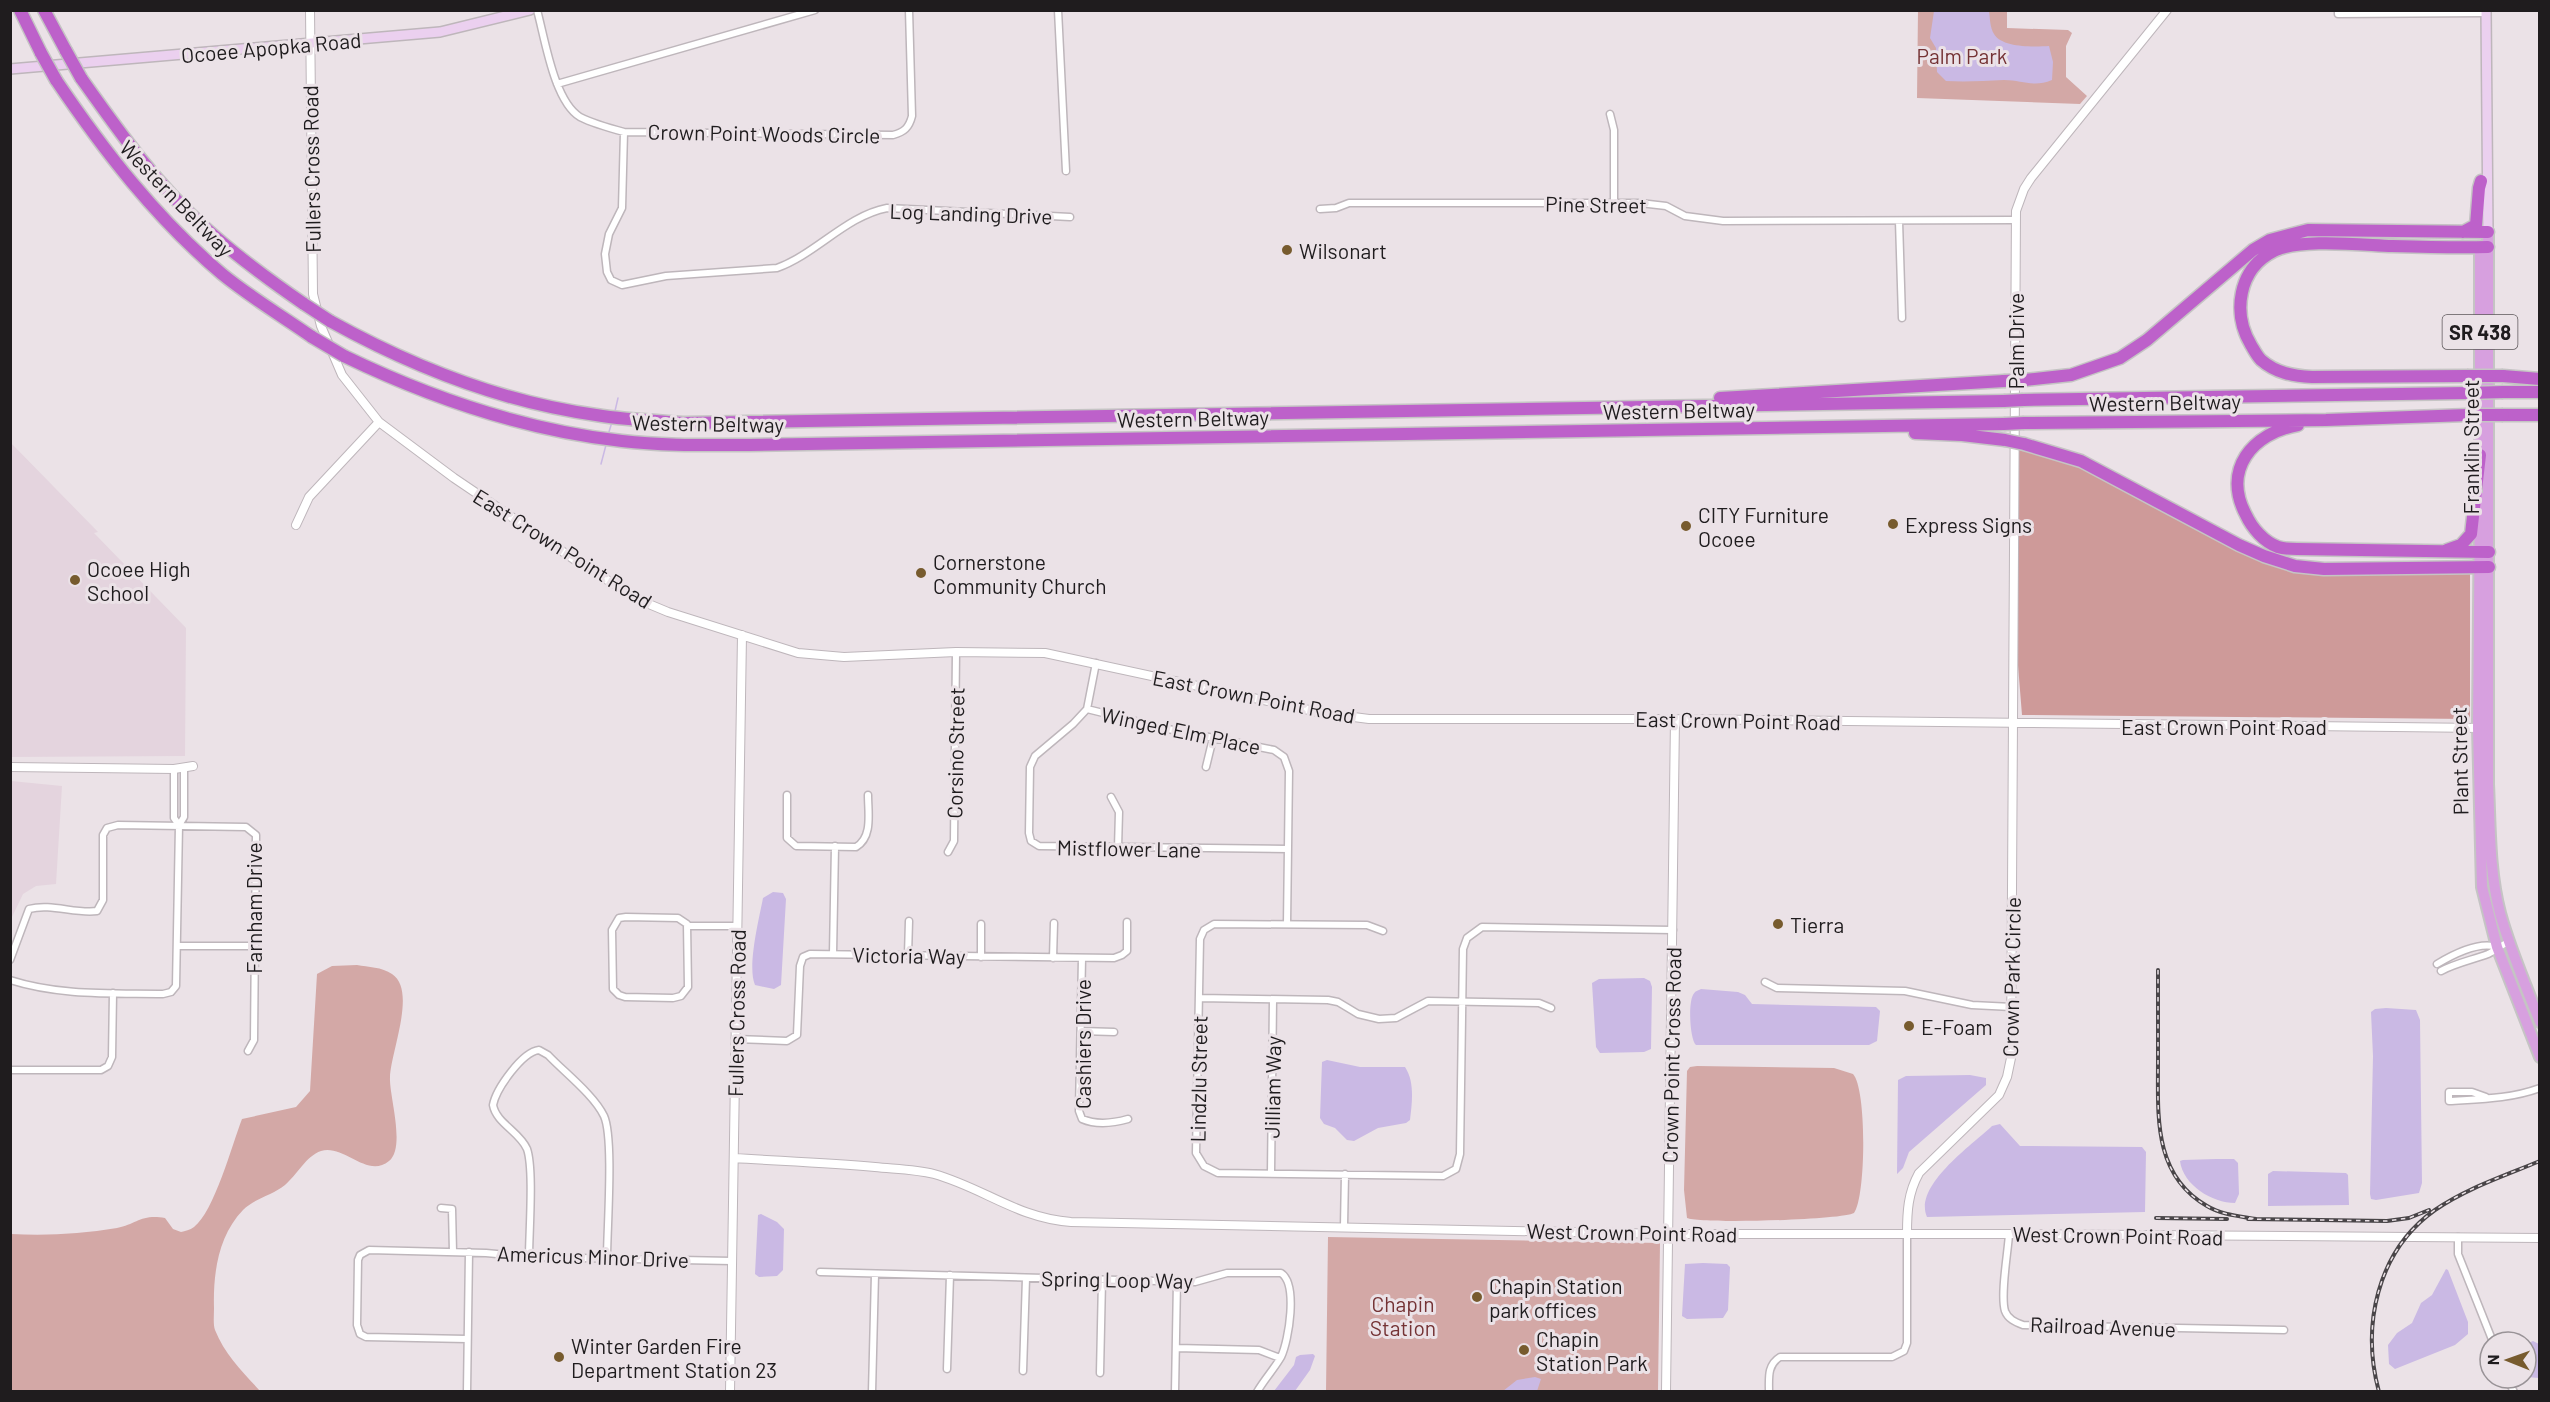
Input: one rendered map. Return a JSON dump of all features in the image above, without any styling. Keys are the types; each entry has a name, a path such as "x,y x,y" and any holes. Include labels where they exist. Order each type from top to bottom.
{"highway":[{"name":"Western Beltway","path":"20,10 56,80 110,157 179,234 223,274 312,337 344,356 412,387 462,406 515,422 588,437 693,445 750,445 2540,415"},
{"name":"Western Beltway","path":"44,10 81,78 126,141 164,186 202,225 245,262 304,304 326,323 451,378 529,402 594,415 627,419 732,423 2540,392"},
{"path":"2462,233 2476,225 2481,181"},
{"path":"1538,409 2025,380 2071,375 2094,369 2120,358 2147,340 2253,249 2288,234 2308,230 2484,232"},
{"path":"2484,247 2350,244 2291,246 2274,251 2248,273 2240,309 2246,336 2260,359 2289,375 2312,377 2503,375 2540,379"},
{"path":"2326,420 2289,426 2268,435 2254,446 2240,463 2236,486 2240,504 2250,524 2262,537 2278,547 2297,549 2484,553"},
{"path":"1788,427 1962,435 2024,444 2081,461 2239,545 2295,566 2324,569 2485,567"},
{"path":"2437,552 2461,545 2471,534 2480,455"}],"main road":[{"name":"Ocoee Apopka Road","path":"10,69 440,32 530,10"},
{"name":"Franklin Street","path":"2480,455 2486,12"},
{"name":"Franklin Street","path":"2484,232 2481,181 2485,146"},
{"name":"Franklin Street","path":"2479,416 2484,553"},
{"name":"Plant Street","path":"2480,455 2485,567 2482,887 2496,947 2540,1057"},
{"name":"Plant Street","path":"2483,728 2493,874 2500,911 2509,942 2540,1022"}],"street":[{"name":"Fullers Cross Road","path":"310,10 313,294 326,323"},
{"name":"Crown Point Woods Circle","path":"537,10 557,84 566,102 578,116 599,125 624,132 893,135 903,132 910,124 912,116 909,10"},
{"path":"557,84 815,10"},
{"path":"1058,10 1066,171"},
{"name":"Palm Drive","path":"2013,724 2015,220 2019,200 2031,178 2168,10"},
{"path":"2338,12 2486,12"},
{"path":"1610,114 1614,130 1614,203"},
{"name":"Log Landing Drive","path":"624,132 622,208 609,234 605,254 607,272 611,280 622,285 666,276 777,268 790,263 861,218 874,211 887,208 1070,217"},
{"name":"Pine Street","path":"1320,209 1336,208 1349,202 1614,203 1666,206 1685,216 1705,220 2015,220"},
{"path":"1899,221 1902,318"},
{"name":"East Crown Point Road","path":"326,323 342,375 380,422 454,478 618,587 668,612 798,653 820,656 956,652 1036,653 1096,663 1346,717 1459,720 1675,719 2483,728"},
{"path":"296,525 309,497 380,422"},
{"name":"Fullers Cross Road","path":"730,1392 742,634"},
{"name":"Corsino Street","path":"948,852 954,841 956,652"},
{"path":"1088,710 1096,663"},
{"name":"Winged Elm Place","path":"1088,710 1274,750 1284,757 1288,771 1287,924"},
{"name":"Mistflower Lane","path":"1088,710 1035,756 1030,767 1029,832 1031,841 1039,846 1288,849"},
{"name":"Crown Point Cross Road","path":"1666,1392 1675,719"},
{"name":"Crown Park Circle","path":"1769,1392 1770,1369 1772,1363 1780,1358 1892,1357 1904,1351 1908,1202 1911,1186 1919,1173 1999,1095 2007,1077 2011,1058 2012,1007 2013,724"},
{"path":"1206,767 1213,738"},
{"path":"10,767 174,769 188,767 184,817 179,825 177,986 171,992 164,994 113,993 61,991 10,980"},
{"path":"174,769 174,818 179,825"},
{"path":"788,795 787,838 796,846 856,847 864,842 867,836 868,795"},
{"path":"1112,797 1119,812 1118,848"},
{"name":"Farnham Drive","path":"10,960 29,909 39,907 81,913 98,911 103,900 103,835 107,828 118,825 246,827 256,835 254,1040 248,1050"},
{"path":"833,954 835,846"},
{"path":"688,926 688,987 686,993 674,998 619,995 614,989 612,980 612,930 619,918 678,918 688,926 737,927"},
{"path":"908,955 909,921"},
{"name":"Victoria Way","path":"735,1039 787,1041 797,1035 800,966 803,957 810,954 1053,958 1122,955 1127,951 1127,922"},
{"path":"1053,958 1054,923"},
{"path":"981,924 981,957"},
{"name":"Lindzlu Street","path":"1383,931 1367,925 1287,924 1214,924 1204,930 1200,939 1196,1153 1204,1166 1218,1173 1443,1176 1456,1169 1460,1154 1462,1002"},
{"path":"1462,1002 1463,949 1467,938 1482,927 1673,930"},
{"path":"2441,971 2458,962 2491,953 2496,947 2509,942"},
{"path":"2437,964 2451,956 2489,944 2496,947"},
{"path":"177,946 254,946"},
{"name":"Cashiers Drive","path":"1082,958 1079,1111 1082,1119 1089,1122 1116,1123 1128,1119"},
{"path":"1765,982 1777,988 1905,991 1972,1005 2012,1007"},
{"path":"10,1070 100,1070 108,1066 112,1057 113,993"},
{"path":"1199,998 1338,1002 1358,1014 1379,1019 1396,1018 1428,1001 1539,1003 1551,1008"},
{"name":"Jilliam Way","path":"1270,1173 1274,1000"},
{"path":"1081,1031 1114,1032"},
{"path":"529,1257 529,1155 520,1138 497,1114 493,1105 511,1072 526,1055 539,1050 548,1055 597,1105 604,1116 608,1137 607,1258"},
{"path":"2486,1097 2472,1092 2449,1092 2449,1101 2486,1097 2508,1098 2540,1088"},
{"name":"West Crown Point Road","path":"734,1158 836,1164 933,1174 957,1182 1029,1215 1051,1220 1668,1234 2540,1238"},
{"path":"1344,1226 1345,1174"},
{"path":"441,1208 452,1209 453,1252"},
{"name":"Railroad Avenue","path":"2009,1234 2004,1300 2005,1312 2012,1321 2023,1324 2284,1330"},
{"path":"2458,1237 2458,1254 2488,1330"},
{"name":"Americus Minor Drive","path":"467,1340 366,1337 360,1334 357,1325 360,1255 369,1250 469,1252 529,1257 732,1261"},
{"path":"467,1392 469,1252"},
{"name":"Spring Loop Way","path":"820,1272 1177,1281 1198,1281 1216,1274 1227,1273 1281,1273 1287,1277 1290,1286 1289,1334 1280,1358 1257,1392"},
{"path":"872,1392 875,1274"},
{"path":"947,1369 950,1275"},
{"path":"1023,1371 1026,1278"},
{"path":"1100,1373 1102,1280"},
{"path":"1175,1392 1177,1281"},
{"path":"1176,1348 1259,1350 1280,1358"}],"shaded area":[{"path":"1934,11 1989,11 1992,29 1998,39 2019,46 2049,46 2053,62 2052,80 2033,84 2011,80 1946,81 1937,72 1936,48 1930,38"},
{"name":"Ocoee High School","path":"10,442 98,532 94,533 186,628 185,756 11,757"},
{"path":"2014,442 2081,461 2264,556 2324,569 2470,571 2470,719 2022,715 2015,628"},
{"path":"11,781 62,786 56,884 36,886 23,894 11,919"},
{"path":"773,892 783,893 786,899 781,985 774,989 755,985 752,967 754,943 763,898"},
{"path":"1644,978 1650,981 1652,987 1651,1049 1644,1052 1600,1053 1596,1047 1592,983 1599,979"},
{"path":"1701,989 1738,992 1745,995 1752,1004 1876,1007 1880,1011 1877,1041 1869,1045 1696,1045 1691,1029 1691,1000 1696,991"},
{"path":"2375,1009 2416,1010 2420,1020 2422,1183 2419,1193 2376,1200 2371,1199 2370,1194 2373,1056 2371,1012"},
{"path":"1327,1060 1360,1067 1405,1067 1412,1086 1410,1120 1406,1123 1378,1128 1354,1141 1347,1140 1335,1128 1324,1124 1320,1118 1322,1062"},
{"path":"1970,1075 1986,1078 1986,1085 1909,1152 1903,1168 1897,1174 1898,1080 1906,1076"},
{"path":"2000,1124 2020,1146 2142,1147 2146,1152 2145,1212 1927,1217 1925,1205 1928,1192 1936,1180 1971,1144 1992,1126"},
{"path":"2234,1159 2238,1163 2239,1194 2235,1203 2217,1200 2200,1191 2187,1178 2180,1161 2183,1160"},
{"path":"2273,1171 2346,1173 2348,1175 2349,1205 2268,1206 2268,1174"},
{"path":"761,1214 777,1222 784,1229 783,1270 777,1276 759,1277 755,1274 758,1215"},
{"path":"1685,1264 1727,1264 1730,1267 1728,1310 1723,1318 1687,1319 1682,1316"},
{"path":"2446,1269 2468,1322 2468,1334 2455,1345 2395,1369 2389,1364 2388,1345 2397,1333 2412,1323 2421,1303 2432,1295"},
{"path":"2538,1344 2539,1344 2538,1378"},
{"path":"1313,1354 1315,1356 1310,1370 1295,1391 1274,1391 1294,1365 1296,1357"},
{"path":"1535,1377 1541,1379 1537,1391 1503,1391 1517,1380"}],"green space":[{"name":"Palm Park","path":"1918,10 2007,11 2007,28 2068,30 2072,33 2066,46 2066,77 2087,96 2080,104 1917,98"},
{"path":"357,965 392,974 399,982 402,993 401,1022 390,1077 397,1133 394,1154 389,1161 372,1166 330,1150 316,1153 285,1185 243,1210 228,1232 216,1269 214,1328 229,1355 260,1391 11,1391 11,1234 50,1235 90,1232 117,1228 150,1217 165,1218 173,1229 181,1232 194,1227 209,1207 242,1119 296,1107 310,1091 317,974 332,966"},
{"path":"1690,1067 1834,1068 1853,1074 1858,1084 1863,1120 1861,1187 1854,1213 1825,1218 1771,1220 1717,1221 1687,1218 1684,1190 1687,1071"},
{"name":"Chapin Station","path":"1328,1237 1660,1243 1658,1391 1326,1392"}],"waterway":[{"path":"615,411 618,398"},
{"path":"608,435 612,422"},
{"path":"601,464 606,445"}],"railway":[{"path":"2158,970 2159,1123 2168,1161 2177,1178 2189,1193 2207,1206 2225,1213 2256,1219"},
{"path":"2379,1392 2372,1341 2374,1316 2378,1292 2399,1246 2415,1227 2447,1202 2540,1161"},
{"path":"2248,1219 2387,1221 2409,1218 2429,1210"},
{"path":"2156,1218 2227,1219"}],"place":[{"name":"Wilsonart","path":"1287,250"},
{"name":"Express Signs","path":"1893,524"},
{"name":"CITY Furniture Ocoee","path":"1686,526"},
{"name":"Cornerstone Community Church","path":"921,573"},
{"name":"Ocoee High School","path":"75,580"},
{"name":"Tierra","path":"1778,924"},
{"name":"E-Foam","path":"1909,1026"},
{"name":"Chapin Station park offices","path":"1477,1297"},
{"name":"Chapin Station Park","path":"1524,1350"},
{"name":"Winter Garden Fire Department Station 23","path":"559,1357"}]}
